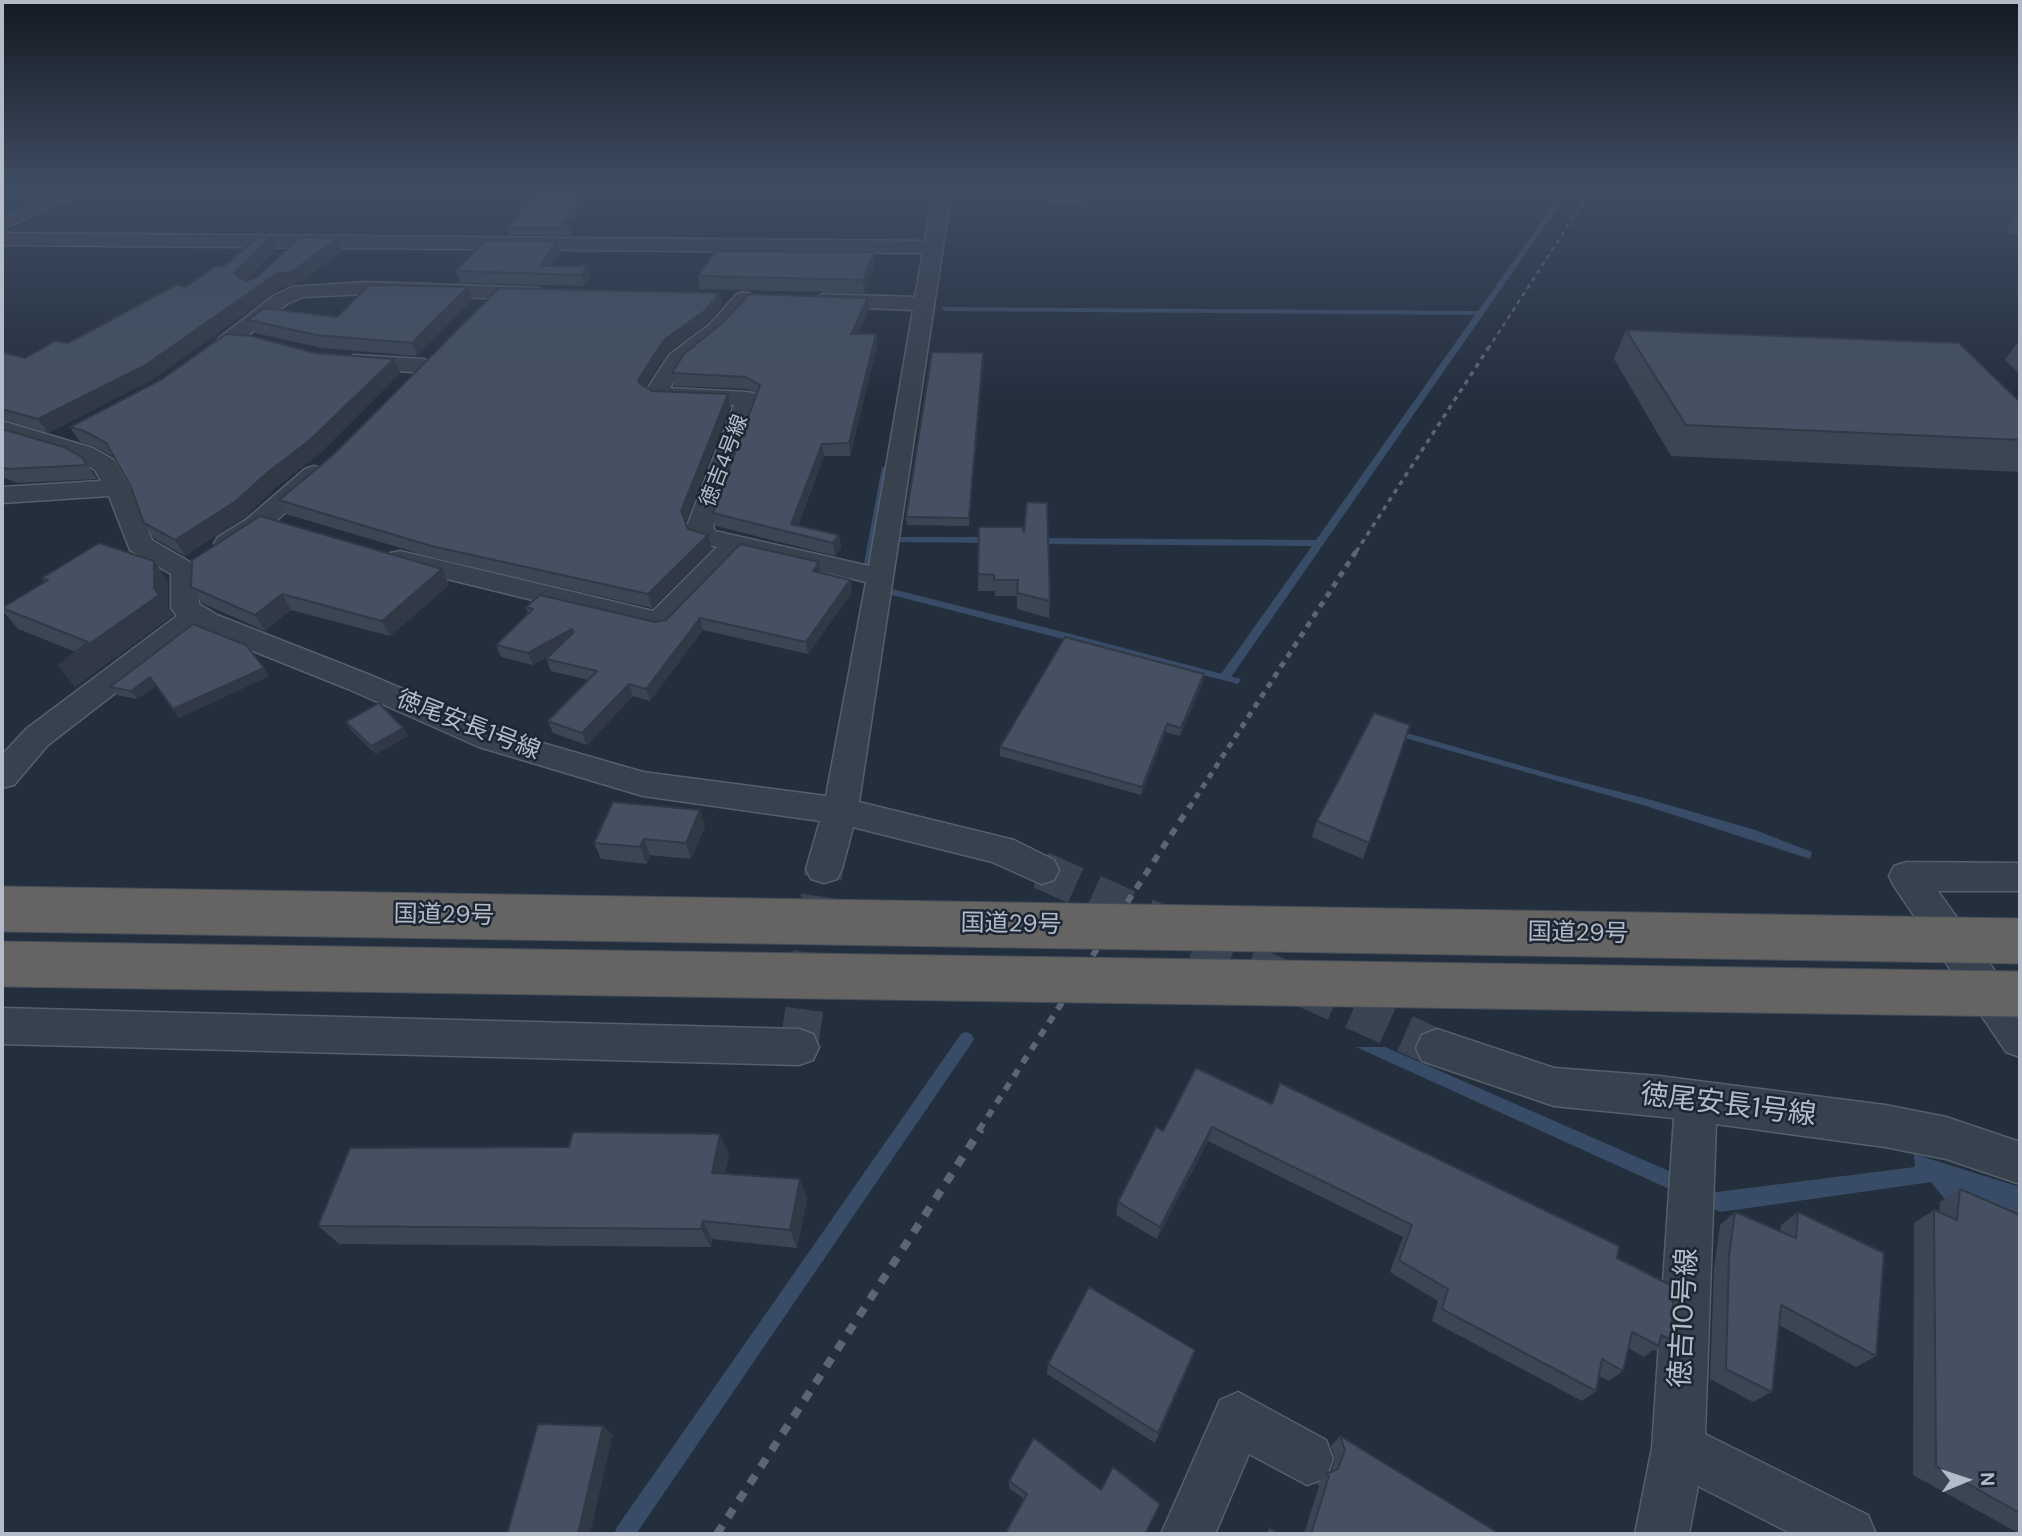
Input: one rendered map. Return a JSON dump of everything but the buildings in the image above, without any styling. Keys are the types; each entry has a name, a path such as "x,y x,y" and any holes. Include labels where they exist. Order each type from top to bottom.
{"highway":[{"name":"国道29号","path":"2,909 2020,941"},
{"path":"2,964 2020,994"}],"street":[{"path":"531,293 558,259"},
{"path":"824,869 840,811 932,259"},
{"path":"207,355 280,300 299,291 366,288 557,294"},
{"path":"477,312 495,293"},
{"name":"徳吉4号線","path":"717,297 755,298 677,360 655,394 748,399 700,526 703,536 881,577"},
{"path":"803,300 870,300 926,304"},
{"path":"229,339 261,342"},
{"path":"405,385 441,348"},
{"path":"334,359 424,366"},
{"path":"2,428 23,437 64,437 106,465 140,544 185,571"},
{"path":"185,571 264,518 329,463"},
{"path":"2,495 118,488"},
{"path":"264,518 299,527"},
{"path":"377,552 430,569 659,622 736,544"},
{"path":"2,776 37,737 197,615 185,608 185,571"},
{"name":"徳尾安長1号線","path":"197,615 489,739 643,784 840,811 1001,850 1041,870"},
{"path":"2020,877 1907,876 2020,1039"},
{"path":"2,1026 799,1047"},
{"name":"徳尾安長1号線","path":"1437,1048 1554,1087 1696,1101 1885,1126 1946,1138 2020,1163"},
{"name":"徳吉10号線","path":"1662,1534 1678,1448 1696,1101"},
{"path":"1188,1534 1238,1418 1307,1459"},
{"path":"1678,1448 1849,1534"}],"water":[{"path":"882,467 889,468 871,569 863,569"},
{"path":"892,589 1241,679 1238,684 888,594"},
{"path":"1368,722 1755,830 1812,852 1810,859 1646,806 1366,727"},
{"path":"1356,1047 1385,1047 1717,1192 1915,1167 1914,1154 2020,1187 2020,1228 1948,1203 1931,1182 1720,1212"}],"waterway":[{"path":"1319,543 1519,259"},
{"path":"946,309 1480,313"},
{"path":"902,540 992,540"},
{"path":"1032,541 1319,543"},
{"path":"1227,674 1319,543"},
{"path":"624,1534 966,1039"}],"tunnel":[{"path":"799,1047 824,869"},
{"path":"1041,870 1437,1048"}],"railway":[{"path":"1488,349 1547,259"},
{"path":"1356,552 1489,347"},
{"path":"1189,808 1357,550"},
{"path":"979,1130 1190,806"},
{"path":"717,1534 981,1129"}]}
